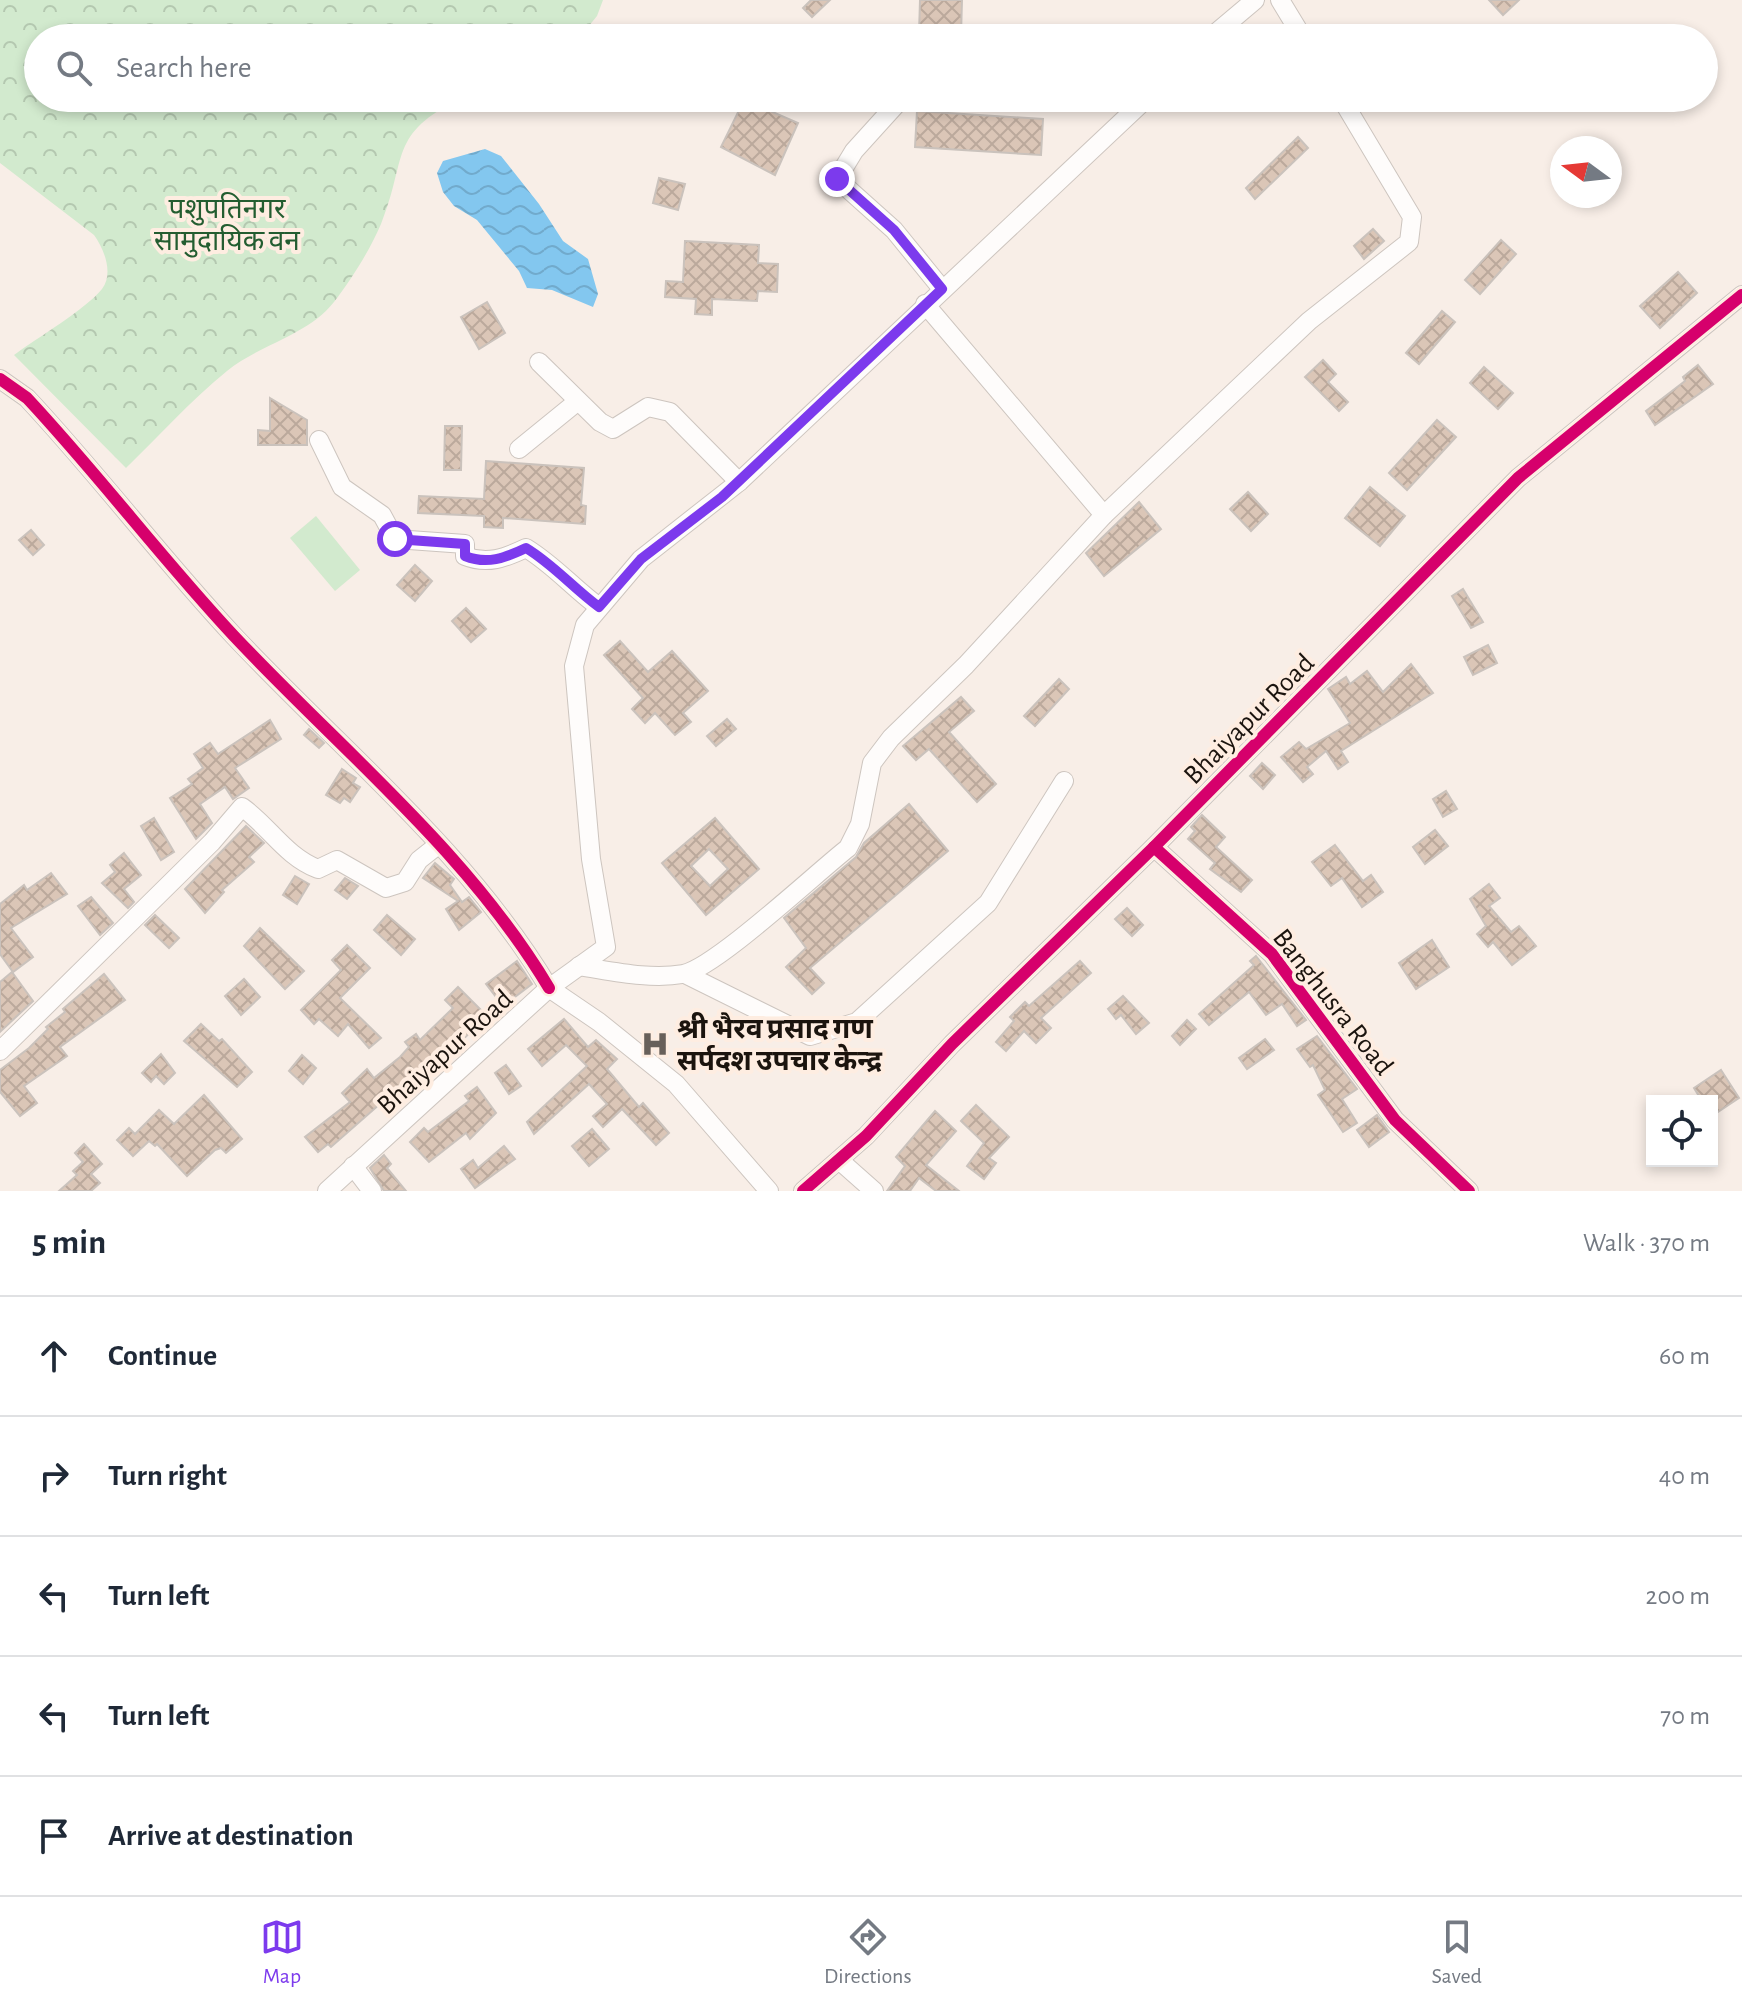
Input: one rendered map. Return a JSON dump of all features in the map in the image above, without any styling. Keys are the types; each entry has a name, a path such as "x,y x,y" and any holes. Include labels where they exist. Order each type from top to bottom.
{"street":[{"path":"1227,24 1255,0"},
{"path":"1280,0 1295,24"},
{"path":"889,112 854,151 837,179 894,230 942,289"},
{"path":"0,379 36,407 236,638 351,750 475,883 549,988 606,947 591,859 574,666 585,625 641,559 739,482 1132,112"},
{"path":"685,974 714,959 848,848 860,824 872,763 891,738 966,665 1104,515 1309,321 1409,242 1412,217 1349,112"},
{"name":"Bhaiyapur Road","path":"803,1191 839,1160 1154,847 1518,478 1742,295"},
{"path":"925,304 1104,515"},
{"path":"539,362 600,422 613,429 648,407 670,412 739,482"},
{"path":"519,449 578,401"},
{"path":"319,440 342,487 382,515 395,539 465,544 465,556 478,561 502,559 526,548 549,562 573,588 599,607"},
{"path":"579,966 623,973 685,974 810,1036 857,1022 988,903 1064,781"},
{"path":"0,1051 212,842 242,807 256,817 284,849 307,865 318,869 337,860 386,888 405,882 419,860 438,845"},
{"name":"Banghusra Road","path":"1154,847 1272,954 1395,1120 1469,1191"},
{"name":"Bhaiyapur Road","path":"327,1191 549,988 599,1022 676,1084 769,1191"},
{"path":"839,1160 874,1191"},
{"path":"353,1166 372,1191"}],"green space":[{"name":"पशुपतिनगर सामुदायिक वन","path":"0,0 603,0 590,24 24,24 24,112 437,112 411,136 377,234 334,302 311,323 227,371 126,468 14,355 95,297 106,283 104,254 94,235 0,163"},
{"path":"316,516 360,570 335,591 290,538"}],"water":[{"path":"485,149 501,156 539,204 563,241 588,259 598,294 593,307 552,290 527,288 519,271 477,220 454,206 443,192 437,173 443,161"}],"building":[{"path":"811,0 830,0 812,17 803,8"},
{"path":"920,0 962,0 961,24 919,24"},
{"path":"1489,0 1519,0 1503,15"},
{"path":"738,112 773,112 798,123 775,175 721,147"},
{"path":"917,112 1043,119 1041,155 915,147"},
{"path":"1298,137 1308,148 1255,199 1246,188"},
{"path":"659,178 685,184 678,210 653,203"},
{"path":"1373,229 1384,241 1364,259 1354,246"},
{"path":"1501,240 1516,254 1480,294 1465,280"},
{"path":"685,241 759,245 758,263 778,264 777,292 758,291 757,301 712,299 712,315 695,314 696,299 665,297 666,281 683,282"},
{"path":"1678,272 1697,293 1660,328 1640,306"},
{"path":"487,302 505,333 479,349 461,317"},
{"path":"1442,311 1455,322 1419,364 1406,353"},
{"path":"1323,360 1336,374 1328,382 1348,402 1339,411 1305,377"},
{"path":"1698,365 1713,384 1655,425 1646,411 1685,381 1683,377"},
{"path":"1484,367 1513,393 1498,409 1470,383"},
{"path":"270,398 307,420 307,445 258,445 258,430 270,431"},
{"path":"1437,420 1456,437 1407,490 1389,473"},
{"path":"445,426 462,426 461,470 444,470"},
{"path":"486,461 584,468 581,505 586,506 585,524 503,518 503,528 484,527 484,516 418,513 419,496 484,499"},
{"path":"1370,487 1405,516 1380,546 1345,518"},
{"path":"1248,492 1268,514 1251,531 1230,509"},
{"path":"1139,502 1161,529 1104,576 1086,553"},
{"path":"31,530 44,545 33,555 19,540"},
{"path":"415,565 432,581 415,601 397,585"},
{"path":"1463,589 1483,622 1471,628 1452,596"},
{"path":"466,608 486,629 471,642 452,621"},
{"path":"620,641 648,672 672,651 708,691 683,713 691,722 675,735 655,713 645,723 632,709 643,698 604,655"},
{"path":"1488,645 1497,663 1473,675 1464,657"},
{"path":"1411,664 1433,693 1341,751 1348,762 1338,769 1326,751 1307,767 1313,774 1303,782 1281,757 1299,742 1306,749 1350,723 1328,689 1346,677 1350,684 1367,671 1383,692"},
{"path":"1059,679 1069,689 1035,726 1024,716"},
{"path":"961,697 974,711 949,732 996,784 977,802 929,749 916,760 903,746"},
{"path":"727,719 736,729 716,746 707,736"},
{"path":"270,720 281,739 235,768 249,788 233,799 225,787 200,804 212,823 196,839 170,798 192,784 188,779 203,768 194,754 210,743 218,754"},
{"path":"309,729 324,743 319,748 304,735"},
{"path":"1262,763 1275,775 1263,789 1250,776"},
{"path":"342,769 356,778 353,783 360,787 350,802 344,798 340,803 326,795"},
{"path":"1446,791 1457,809 1443,817 1433,799"},
{"path":"909,804 948,851 810,968 824,983 812,994 786,967 806,948 784,918 856,857 864,843"},
{"path":"1202,815 1225,837 1216,847 1252,880 1241,892 1210,869 1215,863 1188,839 1195,831 1191,827"},
{"path":"154,818 174,852 161,860 141,826"},
{"path":"715,818 759,869 706,915 662,863","holes":["709,849 728,869 710,886 691,866"]},
{"path":"246,826 264,843 249,857 254,862 222,890 224,892 205,913 185,889"},
{"path":"1435,830 1448,846 1425,864 1413,847"},
{"path":"1335,845 1363,881 1371,875 1383,892 1362,907 1342,878 1331,886 1312,862"},
{"path":"124,853 141,875 124,889 134,902 128,908 102,883 115,872 110,865"},
{"path":"435,863 454,879 450,885 462,902 469,897 481,912 459,930 446,909 458,901 423,878"},
{"path":"51,873 67,894 11,928 33,957 13,972 0,954 0,904 24,885 27,890"},
{"path":"295,876 309,884 297,904 283,895"},
{"path":"345,878 358,886 347,899 335,890"},
{"path":"1489,884 1500,898 1489,906 1511,932 1519,926 1536,946 1512,965 1493,942 1488,947 1477,934 1486,926 1470,899"},
{"path":"91,897 113,923 100,935 78,906"},
{"path":"1127,908 1143,925 1132,936 1115,919"},
{"path":"155,915 179,938 169,948 145,925"},
{"path":"387,915 415,939 401,955 374,930"},
{"path":"260,928 304,971 285,989 244,946"},
{"path":"1432,940 1449,967 1416,989 1399,963"},
{"path":"347,945 370,968 340,998 381,1038 369,1048 348,1024 338,1036 319,1019 314,1024 301,1010 341,970 332,960"},
{"path":"1256,956 1306,1020 1297,1026 1282,1004 1266,1015 1249,992 1209,1025 1199,1014 1254,965 1250,961"},
{"path":"517,961 532,984 503,1006 486,984"},
{"path":"1080,961 1091,973 1041,1018 1051,1028 1036,1043 1024,1031 1006,1051 996,1042 1014,1021 1010,1017 1025,1002 1029,1006"},
{"path":"12,972 33,1001 0,1032 0,982"},
{"path":"104,974 125,1000 60,1047 67,1056 24,1086 37,1103 20,1116 0,1092 0,1070 29,1048 48,1029 46,1027 65,1012 63,1009"},
{"path":"244,979 260,997 241,1015 225,996"},
{"path":"458,987 487,1016 449,1053 452,1057 421,1082 419,1078 381,1103 331,1147 328,1144 318,1152 305,1137 350,1102 342,1093 367,1069 374,1078 400,1057 409,1047 405,1042 416,1034 420,1040 453,1008 445,1000"},
{"path":"1123,996 1149,1023 1136,1034 1121,1015 1116,1019 1108,1009"},
{"path":"564,1019 588,1047 596,1040 617,1059 607,1069 639,1107 643,1103 669,1133 656,1145 622,1109 603,1127 593,1116 607,1104 589,1084 534,1134 527,1122 587,1066 566,1045 542,1066 528,1049"},
{"path":"1187,1020 1196,1029 1180,1045 1172,1036"},
{"path":"201,1024 219,1041 222,1039 252,1072 237,1087 184,1041"},
{"path":"1317,1036 1357,1089 1342,1099 1357,1123 1343,1132 1318,1095 1325,1090 1313,1065 1310,1067 1297,1049"},
{"path":"1265,1039 1274,1050 1247,1069 1239,1058"},
{"path":"161,1054 175,1073 164,1084 156,1076 151,1082 142,1073"},
{"path":"302,1055 316,1068 303,1084 289,1071"},
{"path":"506,1065 521,1086 509,1094 495,1073"},
{"path":"1721,1070 1739,1098 1718,1112 1718,1095 1698,1095 1694,1088"},
{"path":"477,1087 496,1113 470,1139 466,1133 429,1162 410,1142 424,1128 428,1132 469,1101 465,1096"},
{"path":"204,1095 242,1139 226,1153 221,1148 215,1150 187,1176 157,1144 155,1146 149,1141 133,1156 117,1140 129,1128 135,1134 159,1110 174,1124"},
{"path":"976,1105 1009,1137 989,1158 996,1163 984,1179 967,1166 984,1143 961,1121"},
{"path":"935,1111 956,1131 926,1165 959,1191 936,1191 919,1178 910,1191 887,1191 905,1166 896,1157"},
{"path":"1377,1115 1389,1132 1369,1147 1357,1130"},
{"path":"592,1129 609,1149 589,1166 572,1146"},
{"path":"84,1144 102,1164 91,1174 100,1183 91,1191 59,1191 77,1175 73,1171 83,1162 75,1153"},
{"path":"504,1146 515,1159 475,1188 461,1169 473,1160 478,1168"},
{"path":"384,1155 391,1164 387,1168 406,1191 384,1191 370,1168"}],"cycle path":[{"path":"803,1191 866,1136 952,1044 1154,847 1518,478 1742,295"},
{"path":"0,379 27,398 234,636 442,847 516,938 549,988"},
{"path":"1154,847 1272,954 1395,1120 1469,1191"}],"place":[{"name":"श्री भैरव प्रसाद गण सर्पदश उपचार केन्द्र","path":"655,1044"}],"route":[{"path":"395,539 465,544 465,556 478,561 502,559 526,548 549,562 573,588 599,607 641,559 722,497 942,289 894,230 837,179"}]}
